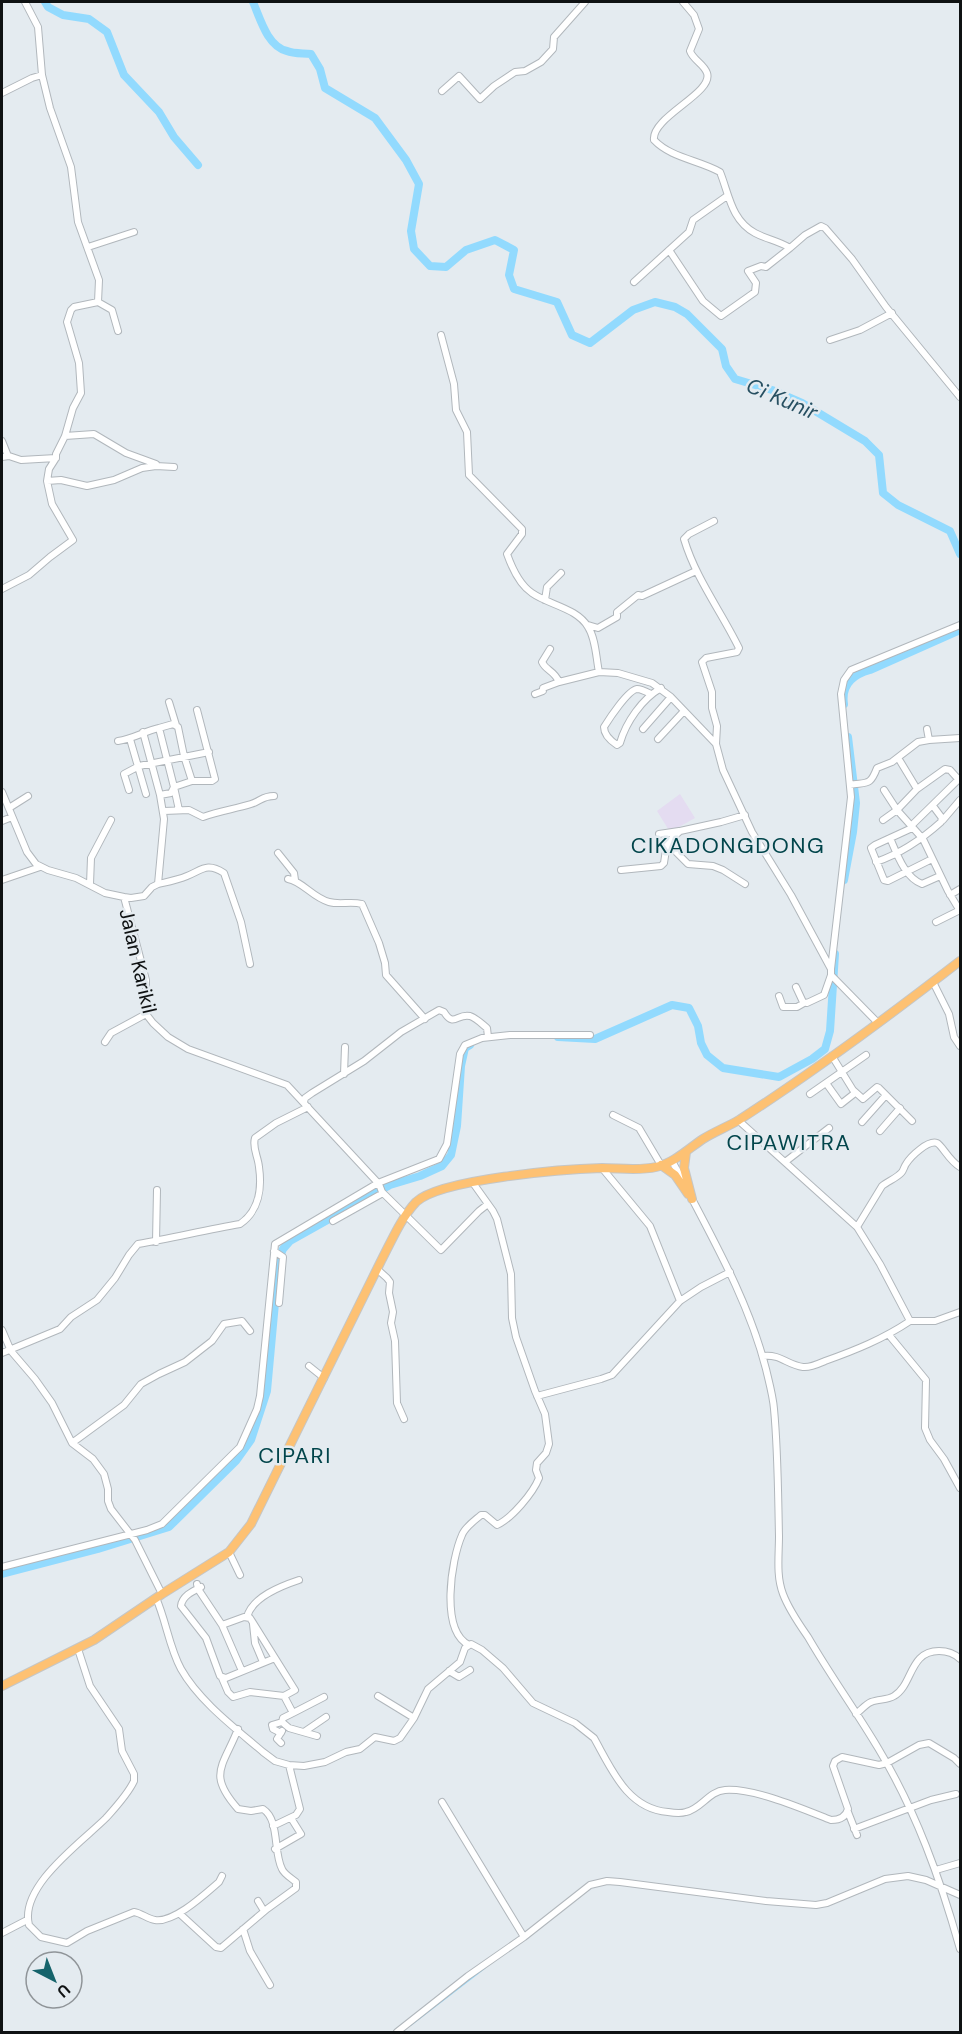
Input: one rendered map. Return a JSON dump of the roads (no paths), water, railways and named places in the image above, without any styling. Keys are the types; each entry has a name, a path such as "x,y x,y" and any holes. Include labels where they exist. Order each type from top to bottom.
{"main road":[{"path":"2,1686 78,1649 229,1552 251,1524 377,1269 415,1204 432,1192 473,1183 553,1171 647,1168 672,1161 738,1120 831,1056 960,961"},
{"path":"686,1152 684,1168 692,1199"},
{"path":"661,1165 675,1175 692,1199"}],"street":[{"path":"25,2 38,27 42,75 50,108 71,166 78,222 99,280 98,302"},
{"path":"442,91 459,76 480,99 492,87 515,72 525,71 541,62 553,49 554,37 585,2"},
{"path":"682,2 694,15 699,29 690,51 705,69 708,77 694,95 660,124 653,137 661,146 679,156 702,163 720,172 734,212 745,226 755,233 790,248"},
{"path":"2,93 42,75"},
{"path":"634,282 691,230 693,220 727,196"},
{"path":"669,250 703,301 722,316 755,292 756,283 748,271 761,266 767,267 805,235 823,227 852,259 891,313 960,397"},
{"path":"88,247 134,232"},
{"path":"2,589 29,575 73,540 52,504 47,481 49,470 56,458 73,408 81,393 82,384 67,322 68,316 75,307 98,302 112,310 118,331"},
{"path":"830,340 860,330 891,313"},
{"path":"441,335 454,384 456,410 467,432 469,475 522,529 522,534 508,551 508,557 529,591 579,617 588,625 593,637 599,672"},
{"path":"64,436 94,434 126,453 163,466"},
{"path":"2,441 5,456 21,460 56,458"},
{"path":"47,481 61,480 91,486 114,480 142,468 174,467"},
{"path":"714,521 684,538 696,571 740,650 706,658 702,662 712,692 712,708 717,726 716,744 723,770 752,832 796,903 833,975 878,1023"},
{"path":"588,625 599,627 617,617 617,612 638,595 642,596 696,571"},
{"path":"545,600 547,587 561,573"},
{"path":"779,996 783,1007 797,1007 824,995 833,975 853,785 841,694 846,675 861,666 960,625"},
{"path":"550,649 542,662 555,673 559,682"},
{"path":"535,694 559,682 599,672 618,673 639,678 661,688 716,744"},
{"path":"651,694 637,689 627,695 604,727 605,733 614,743 617,745 620,743 624,728 651,694 661,688"},
{"path":"643,729 671,697"},
{"path":"169,702 192,781"},
{"path":"160,795 171,793 174,787 192,781 215,779 197,710"},
{"path":"658,739 684,711"},
{"path":"118,741 130,739 143,732 176,725"},
{"path":"159,728 180,810"},
{"path":"927,729 929,740"},
{"path":"143,732 164,811 158,884"},
{"path":"853,785 871,781 878,767 892,762 916,743 960,738"},
{"path":"130,739 146,794"},
{"path":"129,790 124,774 139,766 208,752"},
{"path":"900,761 917,789"},
{"path":"883,820 897,810 917,789 947,768 960,779 911,827 871,848 884,880 888,881 932,859"},
{"path":"884,790 897,810 923,838 940,876 960,910 936,922"},
{"path":"2,792 12,806 12,817 27,852 40,867 2,880"},
{"path":"12,806 28,796"},
{"path":"164,811 189,810 203,817 253,803 265,796 274,796"},
{"path":"876,862 897,855 923,838 960,800"},
{"path":"933,806 942,820"},
{"path":"659,834 709,825 746,815"},
{"path":"2,821 12,817"},
{"path":"90,884 91,858 111,820"},
{"path":"621,870 663,865 667,843 680,831"},
{"path":"890,838 908,872 920,883 940,876"},
{"path":"667,843 688,864 712,866 745,884"},
{"path":"278,853 294,873 292,880 306,891 329,902 350,902 363,905 368,922 380,946 386,974 425,1019"},
{"name":"Jalan Karikil","path":"40,867 90,884 105,893 124,897 146,981 146,1014 153,1023 182,1047 287,1085 379,1184"},
{"path":"124,897 144,896 158,884 184,877 203,868 213,867 224,873 227,878 241,921 250,964"},
{"path":"950,895 960,889"},
{"path":"933,982 951,1021 954,1037 960,1046"},
{"path":"796,987 804,1003"},
{"path":"2,1353 63,1327 71,1317 102,1295 136,1245 240,1224 244,1221 259,1198 259,1166 254,1146 255,1138 306,1105 305,1098 364,1061 401,1032 441,1010 452,1020 463,1016 471,1017 487,1028 488,1037"},
{"path":"105,1042 111,1033 146,1014"},
{"path":"951,1021 960,1022"},
{"path":"279,1303 279,1254 275,1244 379,1184 436,1162 441,1157 447,1144 461,1049 467,1043 488,1037 510,1035 591,1035"},
{"path":"344,1074 345,1047"},
{"path":"810,1094 866,1055"},
{"path":"831,1056 855,1093 874,1109"},
{"path":"826,1083 841,1104 855,1093"},
{"path":"863,1099 877,1087 912,1121"},
{"path":"862,1122 886,1095"},
{"path":"880,1131 900,1108"},
{"path":"613,1115 639,1128 661,1165"},
{"path":"738,1120 857,1227 880,1264 910,1322"},
{"path":"785,1162 829,1128"},
{"path":"857,1227 882,1186 900,1174 911,1158 928,1145 939,1144 951,1161 960,1167"},
{"path":"672,1161 730,1272 747,1310 763,1356 774,1406 780,1584 788,1605 887,1763 910,1808 936,1870 960,1948"},
{"path":"602,1168 650,1226 680,1301"},
{"path":"473,1183 497,1219 511,1274 512,1318 516,1337 545,1414 549,1444 546,1453 536,1466 538,1481 528,1496 501,1523 497,1525 485,1515 481,1515 462,1535 453,1570 451,1615 452,1625 459,1639 477,1647 503,1668 533,1703 575,1723 590,1733 617,1780 634,1797 653,1810 687,1812 713,1794 727,1790 764,1795 831,1820 839,1819 848,1812"},
{"path":"379,1184 382,1193 442,1251 477,1212 488,1204"},
{"path":"156,1242 157,1190"},
{"path":"333,1221 382,1193"},
{"path":"2,1567 132,1536 162,1524 242,1444 260,1396 279,1254"},
{"path":"377,1269 390,1282 397,1403 404,1419"},
{"path":"537,1396 612,1375 680,1301 700,1287 730,1272"},
{"path":"763,1356 774,1355 800,1367 807,1367 856,1350 890,1335 910,1322 934,1321 960,1312"},
{"path":"72,1443 124,1405 141,1384 184,1362 212,1341 224,1324 242,1321 249,1332"},
{"path":"2,1330 11,1349 52,1403 72,1443 93,1459 100,1468 107,1483 111,1509 132,1536 159,1596 181,1669 197,1692 275,1761 304,1766 325,1762 346,1752 360,1749 375,1737 396,1740 414,1718 428,1689 460,1662 465,1648 469,1645"},
{"path":"890,1335 926,1380 925,1428 960,1488"},
{"path":"309,1366 324,1378"},
{"path":"229,1552 240,1575"},
{"path":"190,1575 224,1624 242,1671"},
{"path":"247,1617 249,1610 268,1592 298,1580"},
{"path":"199,1586 184,1598 181,1606 206,1638 228,1692 233,1697 250,1692 284,1696 302,1685"},
{"path":"224,1624 247,1617"},
{"path":"247,1617 295,1690"},
{"path":"253,1623 255,1643 263,1662"},
{"path":"78,1649 90,1686 118,1727 122,1751 134,1774 134,1781 106,1817 57,1864 37,1889 27,1920 32,1929 41,1937 67,1944 87,1931 134,1912 154,1920 180,1914 217,1884 222,1876"},
{"path":"856,1714 868,1703 891,1698 897,1694 914,1665 925,1654 932,1651 948,1652 960,1659"},
{"path":"222,1678 275,1658"},
{"path":"449,1671 459,1677 470,1670"},
{"path":"284,1696 292,1713"},
{"path":"378,1696 414,1718"},
{"path":"281,1743 277,1740 284,1724 283,1718 324,1697"},
{"path":"304,1732 326,1717"},
{"path":"280,1733 272,1726 284,1724 317,1736"},
{"path":"180,1914 218,1948 224,1946 264,1911 293,1891 297,1885 282,1869 273,1826 267,1812 263,1809 251,1811 238,1809 220,1783 221,1768 238,1729"},
{"path":"956,1794 936,1798 855,1832 833,1766 835,1761 842,1757 875,1765 887,1763 924,1743 938,1747 960,1764"},
{"path":"273,1826 291,1818 300,1809 289,1765"},
{"path":"442,1802 524,1937"},
{"path":"276,1849 301,1834 291,1818"},
{"path":"936,1870 960,1863"},
{"path":"397,2032 590,1885 607,1881 816,1905 827,1903 885,1879 908,1876 926,1880 960,1895"},
{"path":"258,1901 264,1911"},
{"path":"2,1933 27,1920"},
{"path":"243,1929 250,1951 270,1985"}],"waterway":[{"path":"45,2 48,7 63,15 89,19 107,32 124,75 159,112 174,137 198,165"},
{"name":"Ci Kunir","path":"253,2 269,38 280,48 290,52 311,54 320,69 325,88 375,118 406,160 419,184 411,231 414,249 430,266 446,267 466,250 495,240 514,250 509,275 514,289 557,302 572,335 590,343 633,310 655,302 675,307 687,314 722,349 726,366 735,379 772,390 802,403 865,441 879,455 883,493 898,505 950,531 960,554"},
{"path":"844,704 844,691 853,678 960,630"},
{"path":"844,880 856,803 848,737"},
{"path":"558,1037 595,1039 672,1005 689,1008 698,1026 701,1043 707,1055 723,1068 779,1077 825,1049 830,1031 835,954"},
{"path":"2,1574 98,1549 169,1527 236,1461 251,1440 267,1391 279,1259 283,1249 290,1241 390,1185 420,1176 442,1166 451,1155 457,1126 461,1066 465,1048 470,1045"},
{"path":"411,2025 485,1968"}],"district":[{"name":"CIKADONGDONG","path":"728,845"},
{"name":"CIPAWITRA","path":"789,1142"},
{"name":"CIPARI","path":"295,1455"}]}
